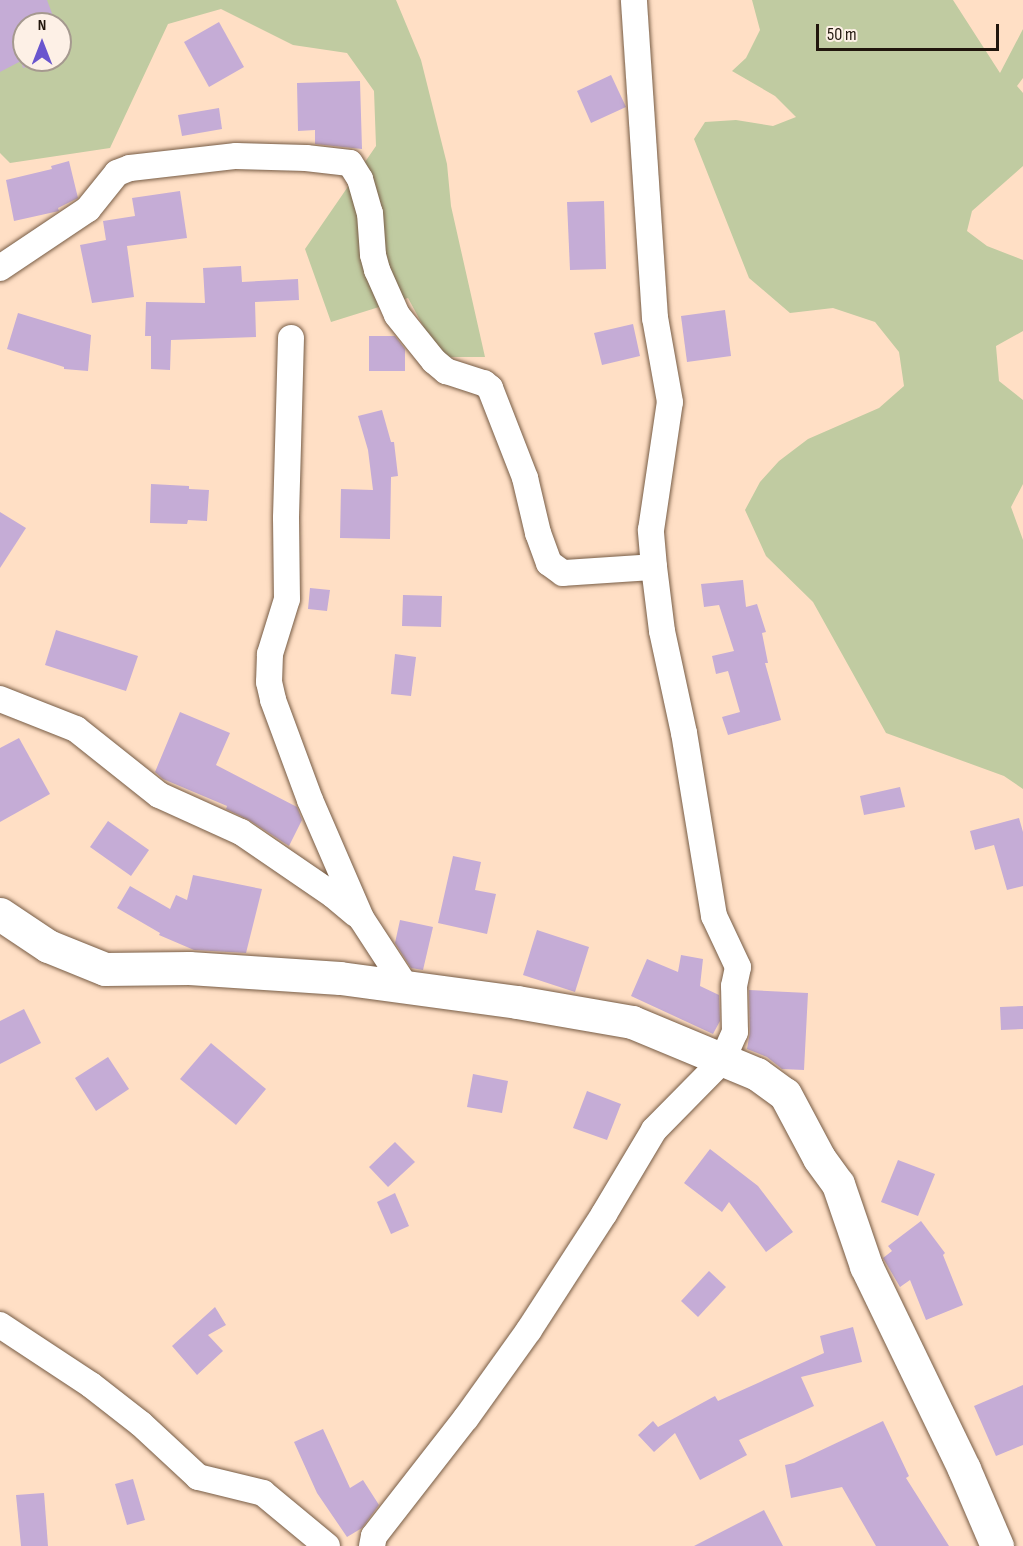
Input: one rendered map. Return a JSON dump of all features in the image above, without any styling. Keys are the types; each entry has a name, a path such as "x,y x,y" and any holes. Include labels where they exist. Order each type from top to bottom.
{"main road":[{"path":"0,914 48,946 105,969 189,968 404,984 632,1022 757,1074 785,1094 819,1158 838,1184 867,1266 964,1469 997,1546"}],"street":[{"path":"372,1546 374,1536 466,1418 529,1330 604,1214 654,1130 722,1061 735,1032 734,986 738,967 714,916 684,733 662,631 654,567 651,530 670,402 655,318 634,0"},
{"path":"0,268 88,209 117,173 130,168 236,156 306,158 350,163 360,179 370,213 373,255 377,270 397,315 434,361 446,371 484,382 490,388 525,478 538,533 549,563 563,573 654,567"},
{"path":"291,338 286,519 287,599 270,654 269,682 310,800 361,918 404,984"},
{"path":"0,699 76,729 159,795 241,832 333,895 361,918"},
{"path":"0,1325 91,1385 141,1424 198,1477 263,1493 327,1546"}],"green space":[{"path":"0,0 396,0 421,60 447,164 451,206 485,357 440,357 408,298 331,322 305,249 376,146 374,91 347,53 293,45 221,9 168,24 110,148 10,163 0,153"},
{"path":"752,0 953,0 1000,73 1023,29 1023,78 1017,86 1023,93 1023,166 972,211 967,231 987,246 1023,260 1023,331 996,346 999,381 1023,400 1023,484 1011,507 1023,540 1023,789 1004,776 886,733 813,602 766,556 745,510 760,482 779,461 808,439 879,408 904,386 899,352 875,322 833,308 790,313 749,278 694,139 705,122 736,120 773,126 796,117 775,96 732,71 746,58 760,30"}],"building":[{"path":"0,0 47,0 52,12 12,12 12,66 0,72"},
{"path":"219,22 244,67 209,87 184,42"},
{"path":"611,75 626,107 591,123 577,91"},
{"path":"360,81 362,149 315,144 315,130 298,131 297,83"},
{"path":"219,108 222,129 182,136 178,115"},
{"path":"69,161 78,198 58,208 59,211 14,221 6,180 52,169 51,166"},
{"path":"180,191 187,238 127,246 134,297 92,303 80,245 106,240 103,221 135,216 132,198"},
{"path":"604,201 606,269 570,270 567,202"},
{"path":"241,266 242,282 298,279 299,300 255,302 256,337 171,340 170,370 151,369 151,336 145,336 146,302 205,303 203,268"},
{"path":"725,310 731,356 687,362 681,316"},
{"path":"18,313 91,335 88,371 64,369 64,367 7,349"},
{"path":"633,324 640,356 602,365 594,333"},
{"path":"369,336 395,336 405,349 405,371 369,371"},
{"path":"382,410 391,442 394,442 398,476 391,477 390,539 340,538 341,489 373,490 368,450 358,416"},
{"path":"151,484 189,486 189,489 209,490 207,521 188,520 187,524 150,523"},
{"path":"0,512 26,528 0,568"},
{"path":"743,580 746,607 757,604 766,632 762,633 768,663 765,663 781,720 728,735 722,717 740,712 728,671 716,674 712,656 734,651 719,605 704,607 701,584"},
{"path":"310,588 330,590 327,611 308,609"},
{"path":"403,595 442,596 441,627 402,626"},
{"path":"56,630 138,656 126,691 45,665"},
{"path":"395,654 416,657 411,696 391,694"},
{"path":"180,712 230,733 216,765 297,807 302,820 289,846 249,820 226,809 227,806 163,779 155,772"},
{"path":"19,738 50,794 0,822 0,748"},
{"path":"900,787 905,807 864,815 860,796"},
{"path":"1019,818 1023,832 1023,886 1007,890 994,845 975,850 970,831"},
{"path":"108,821 149,850 131,876 90,847"},
{"path":"453,856 481,862 475,890 496,894 487,934 438,923"},
{"path":"193,875 262,889 246,953 194,950 159,935 160,933 117,908 130,886 170,909 176,895 187,900"},
{"path":"400,920 433,927 423,970 411,968 395,943"},
{"path":"537,930 589,947 575,992 523,975"},
{"path":"681,955 703,959 700,986 719,995 720,1021 713,1034 631,996 647,959 678,972"},
{"path":"749,990 808,993 804,1070 782,1069 767,1057 747,1049 750,1032"},
{"path":"1023,1006 1023,1029 1001,1030 1000,1007"},
{"path":"24,1009 41,1043 0,1064 0,1021"},
{"path":"211,1043 266,1089 236,1125 180,1079"},
{"path":"108,1057 129,1089 96,1111 75,1078"},
{"path":"473,1074 508,1081 502,1113 467,1107"},
{"path":"587,1091 621,1104 607,1140 573,1128"},
{"path":"395,1142 415,1162 388,1187 369,1167"},
{"path":"710,1149 758,1186 793,1232 766,1252 729,1202 722,1212 684,1183"},
{"path":"898,1160 935,1174 918,1216 881,1202"},
{"path":"395,1193 409,1226 391,1234 377,1202"},
{"path":"921,1221 945,1253 943,1255 963,1305 926,1320 910,1280 900,1287 883,1258 892,1251 888,1246"},
{"path":"709,1271 726,1287 698,1317 681,1301"},
{"path":"215,1307 226,1325 208,1335 223,1351 197,1375 172,1346"},
{"path":"853,1327 862,1362 801,1377 814,1406 739,1440 747,1455 700,1480 675,1433 654,1452 638,1435 653,1421 658,1427 715,1396 718,1401 824,1353 820,1336"},
{"path":"1023,1385 1023,1445 996,1456 974,1406"},
{"path":"883,1421 909,1476 906,1478 949,1546 876,1546 842,1487 791,1498 785,1465 794,1463"},
{"path":"323,1429 350,1488 363,1480 379,1505 362,1528 347,1537 317,1493 294,1442"},
{"path":"133,1479 145,1520 127,1525 115,1484"},
{"path":"44,1493 48,1546 21,1546 16,1495"},
{"path":"764,1510 783,1546 694,1546"}]}
